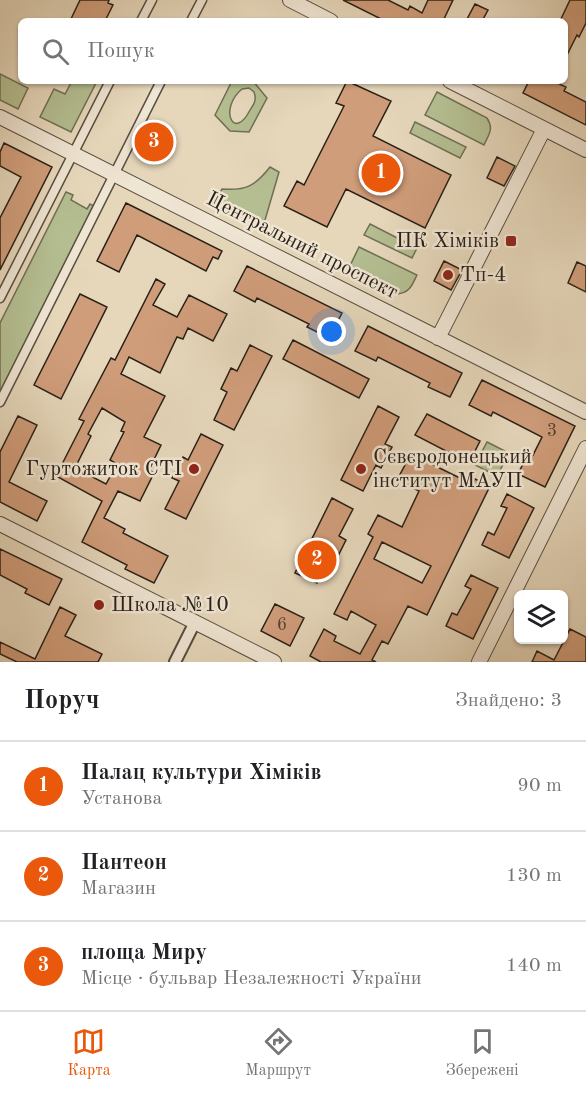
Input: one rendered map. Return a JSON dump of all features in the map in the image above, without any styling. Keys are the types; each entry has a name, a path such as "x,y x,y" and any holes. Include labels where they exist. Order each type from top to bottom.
{"street":[{"path":"143,18 152,0"},
{"path":"193,18 202,0"},
{"path":"290,0 325,18"},
{"path":"0,298 108,84"},
{"path":"0,402 159,84"},
{"path":"456,84 586,150"},
{"name":"Центральний проспект","path":"0,117 586,412"},
{"path":"438,338 544,129"},
{"path":"479,662 586,448"},
{"path":"0,524 274,662"},
{"path":"175,662 195,622"}],"green space":[{"path":"0,74 28,88 18,109 0,100"},
{"path":"70,84 95,84 71,132 40,117 54,89 65,94"},
{"path":"230,84 255,84 267,98 249,132 230,131 215,115","holes":["249,88 254,92 255,100 244,119 239,123 234,123 231,119 231,105 242,89"]},
{"path":"437,92 487,118 490,128 484,145 425,115"},
{"path":"415,122 466,147 460,158 410,133"},
{"path":"270,167 279,172 263,227 214,203 222,189 249,186 260,179"},
{"path":"66,192 73,195 71,200 87,209 90,204 96,207 0,399 0,323"},
{"path":"370,224 417,248 412,258 364,235"},
{"path":"359,247 417,275 410,288 397,294 348,270"},
{"path":"487,442 509,453 497,476 475,465"}],"building":[{"path":"80,0 109,0 108,3 113,5 106,18 71,18"},
{"path":"343,0 388,0 408,10 410,6 422,13 428,0 453,0 444,18 379,18"},
{"path":"570,0 586,0 586,23 568,53 568,18 561,18"},
{"path":"475,4 488,10 484,18 468,18"},
{"path":"346,84 354,84 391,101 373,136 451,175 425,228 346,189 327,227 284,206 297,181 304,185 344,106 336,103"},
{"path":"528,84 560,84 566,87 564,91 586,102 586,125 523,93"},
{"path":"4,143 52,167 0,270 0,218 21,177 0,166 0,152"},
{"path":"497,157 515,166 504,186 487,178"},
{"path":"126,203 222,251 218,259 213,257 206,271 137,235 119,272 97,261"},
{"name":"Тп-4","path":"444,261 462,270 451,290 434,281"},
{"path":"577,262 586,266 586,292 568,283"},
{"path":"247,266 342,313 329,338 307,327 309,324 257,298 255,302 234,291"},
{"path":"156,279 165,284 153,305 177,317 189,295 227,314 213,341 188,328 183,339 177,337 160,373 129,357 121,374 165,396 144,437 161,445 149,470 154,473 140,501 118,491 104,518 125,529 123,533 168,556 154,583 125,569 127,565 82,542 102,501 56,476 84,421 79,419 111,358 115,360","holes":["102,408 125,422 121,431 124,432 110,460 117,464 106,484 75,468 91,436 88,434"]},
{"path":"80,294 107,307 61,399 34,385"},
{"path":"368,326 462,373 450,397 428,387 430,383 378,357 376,361 355,351"},
{"path":"293,340 369,379 359,398 283,359"},
{"path":"250,345 272,356 234,430 214,420 227,392 221,389 231,368 237,371"},
{"path":"482,380 575,426 545,487 518,474 529,452 533,455 542,437 493,412 491,416 469,405"},
{"path":"378,406 399,417 385,444 392,447 381,468 376,465 363,491 341,480"},
{"path":"427,414 480,441 469,463 415,435"},
{"path":"18,416 37,425 9,482 47,501 37,521 0,502 0,452"},
{"name":"Гуртожиток СТІ","path":"201,434 223,445 186,519 165,509 179,481 172,478 183,457 188,460"},
{"path":"411,454 472,484 475,479 490,486 427,615 408,606 388,644 382,641 372,660 376,662 321,662 310,656 324,629 336,636 334,641 360,654 376,625 351,611 347,620 334,614 373,537 368,534 378,515 402,527 419,491 397,480","holes":["382,542 431,566 422,583 374,559"]},
{"path":"507,494 534,508 509,558 482,545 488,532 494,535 507,508 501,506"},
{"path":"332,498 353,509 339,536 346,540 336,560 330,557 317,583 295,573"},
{"path":"0,549 62,579 49,605 25,593 27,589 0,575"},
{"path":"471,575 498,588 473,639 446,626 452,613 457,615 471,589 465,586"},
{"path":"275,604 304,618 290,646 261,631"},
{"path":"60,607 76,615 65,636 102,654 98,662 17,662 0,654 0,642 35,659"},
{"path":"570,629 586,637 586,662 532,662 537,651 554,660 562,644 568,644"}],"place":[{"name":"площа Миру","path":"154,142"},
{"name":"Палац культури Хіміків","path":"381,173"},
{"name":"ПК Хіміків","path":"511,241"},
{"name":"Тп-4","path":"448,275"},
{"name":"Гуртожиток СТІ","path":"194,469"},
{"name":"Сєвєродонецький інститут МАУП","path":"361,469"},
{"name":"Пантеон","path":"317,560"},
{"name":"Школа №10","path":"99,605"}]}
